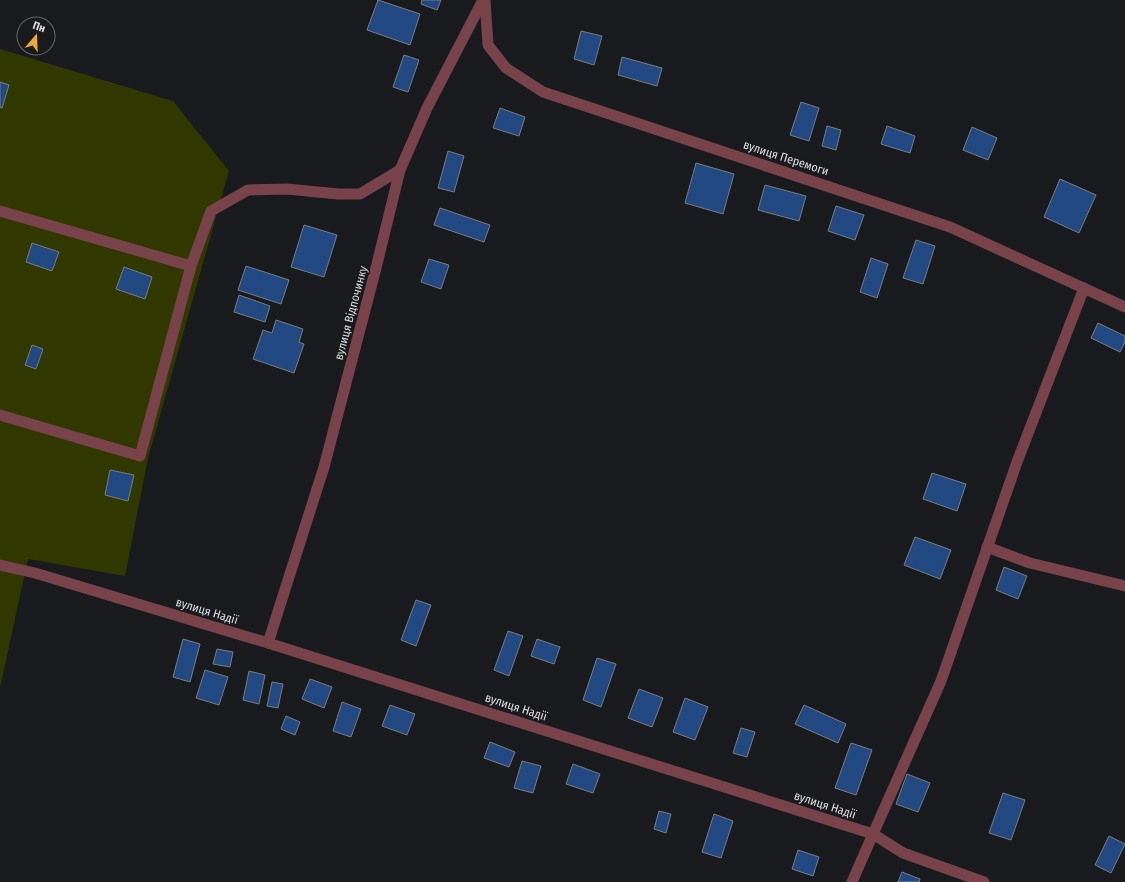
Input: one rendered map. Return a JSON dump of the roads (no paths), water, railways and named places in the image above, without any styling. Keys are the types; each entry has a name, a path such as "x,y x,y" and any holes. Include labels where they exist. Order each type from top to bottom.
{"street":[{"name":"вулиця Відпочинку","path":"268,642 324,467 400,170 428,108 484,0"},
{"name":"вулиця Перемоги","path":"484,0 488,45 506,68 543,92 950,227 1125,306"},
{"path":"0,415 140,456 167,361 191,266 211,211 248,190 287,189 338,194 360,194 400,170"},
{"path":"0,211 191,266"},
{"path":"852,882 940,681 1017,462 1084,288"},
{"path":"987,547 1030,563 1125,586"},
{"name":"вулиця Надії","path":"0,565 35,573 268,642 873,834 904,853 984,882"}]}
